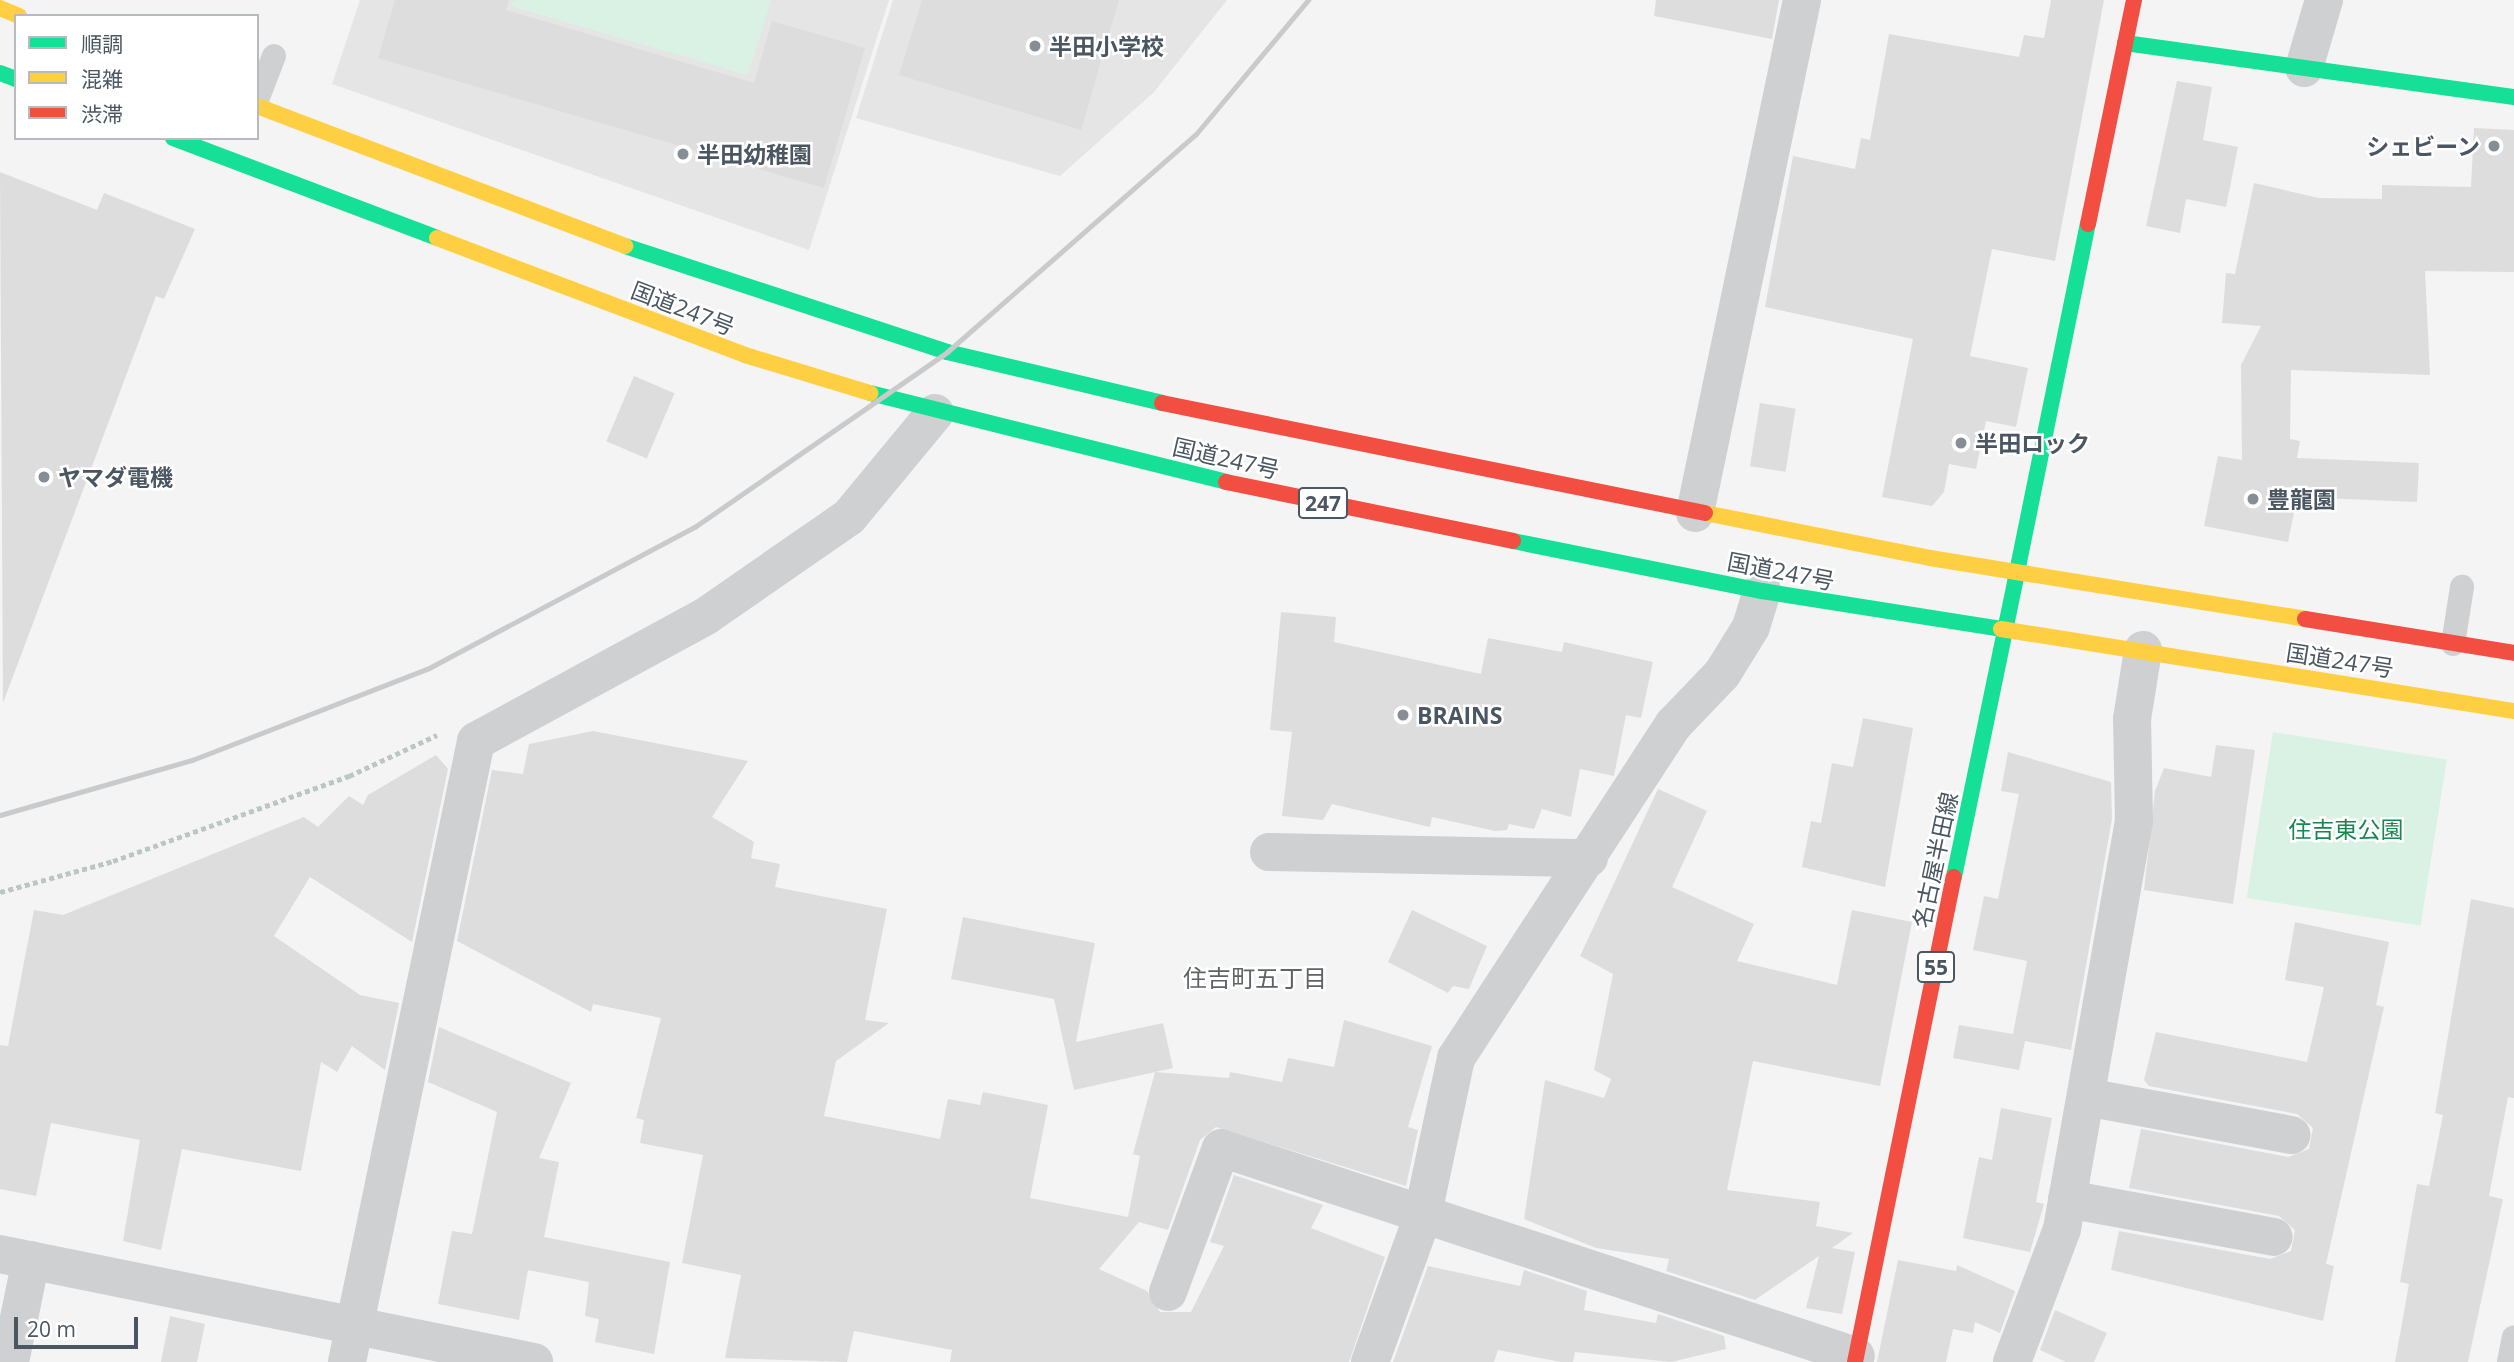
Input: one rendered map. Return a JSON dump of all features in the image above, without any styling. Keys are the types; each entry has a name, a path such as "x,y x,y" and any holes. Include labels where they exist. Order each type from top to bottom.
{"main road":[{"name":"名古屋半田線","path":"1855,1359 2134,0"},
{"path":"2125,43 2514,97"},
{"name":"国道247号","path":"259,107 689,270 947,352 1091,389 1695,513 2017,572 2514,653"},
{"name":"国道247号","path":"178,140 745,355 935,413 1279,494 1762,591 2005,632 2143,650 2514,711"}],"street":[{"path":"1695,513 1802,0"},
{"path":"2304,68 2324,0"},
{"path":"351,1344 476,741 706,616 849,517 935,413"},
{"path":"1370,1362 1422,1218 1456,1058 1674,724 1722,674 1751,627 1762,591"},
{"path":"2012,1362 2067,1199 2086,1097 2134,821 2134,690 2143,650"},
{"path":"1269,852 1589,858"},
{"path":"2086,1097 2292,1135"},
{"path":"1168,1292 1221,1148 1422,1218 1855,1359"},
{"path":"2067,1199 2274,1237"},
{"path":"10,1362 15,1257 351,1344 534,1362"}],"lane":[{"path":"259,95 274,56"},
{"path":"2452,643 2462,587"},
{"path":"2509,1362 2514,1337"}],"path":[{"path":"0,891 205,828 349,776 447,730"}],"shaded area":[{"name":"半田幼稚園","path":"360,0 889,0 809,250 332,84"},
{"name":"半田小学校","path":"893,0 1227,0 1154,92 1060,176 856,118"}],"green space":[{"path":"513,0 771,0 748,75 511,6"},
{"name":"住吉東公園","path":"2273,732 2447,760 2421,925 2247,898"}],"building":[{"path":"395,0 509,0 506,10 754,83 772,21 865,48 824,188 378,58"},
{"path":"922,0 1119,0 1081,130 899,75"},
{"path":"1656,0 1779,0 1772,39 1654,16"},
{"path":"2051,0 2104,0 2055,261 1992,249 1970,356 2028,368 2016,427 1986,421 1976,469 1949,464 1944,492 1932,506 1882,497 1913,339 1765,307 1793,156 1855,169 1861,138 1870,140 1889,34 2019,57 2024,35 2044,38"},
{"path":"2177,81 2212,87 2203,140 2238,147 2226,207 2186,199 2180,233 2146,226"},
{"path":"2474,128 2514,130 2514,272 2425,271 2430,375 2291,370 2290,439 2300,441 2297,458 2419,463 2417,502 2297,497 2288,542 2204,526 2218,456 2242,460 2241,365 2261,326 2222,323 2226,273 2235,274 2254,183 2319,198 2382,199 2382,185 2471,187"},
{"name":"ヤマダ電機","path":"0,172 97,210 104,193 195,229 164,299 156,296 3,703"},
{"path":"634,376 675,393 647,459 606,441"},
{"path":"1760,403 1796,409 1786,472 1750,466"},
{"path":"1281,612 1336,617 1334,642 1481,674 1488,638 1562,652 1564,642 1653,662 1641,718 1626,715 1614,776 1580,769 1571,817 1542,809 1534,829 1509,824 1507,830 1495,831 1432,817 1430,827 1332,804 1323,820 1282,816 1292,732 1270,730"},
{"path":"1863,718 1913,728 1885,887 1802,867 1811,821 1821,823 1832,763 1853,767"},
{"path":"593,731 748,761 712,817 754,842 751,858 780,864 775,887 887,909 865,1020 889,1023 836,1061 824,1116 940,1139 948,1099 980,1105 983,1092 1048,1105 1030,1198 1128,1217 1140,1156 1133,1154 1155,1072 1229,1078 1230,1072 1282,1082 1288,1058 1334,1067 1344,1020 1432,1046 1408,1127 1418,1130 1406,1186 1216,1127 1200,1140 1168,1230 1139,1222 1099,1269 1147,1291 1160,1312 1191,1312 1224,1246 1210,1242 1234,1175 1323,1205 1311,1228 1385,1257 1349,1362 950,1362 952,1350 854,1331 847,1362 725,1358 741,1275 682,1263 703,1155 640,1143 644,1120 636,1118 661,1018 593,1004 591,1012 457,941 492,770 523,774 529,744"},
{"path":"2216,745 2255,750 2233,904 2144,890 2155,791 2164,768 2211,777"},
{"path":"2008,752 2111,782 2112,819 2071,1050 2025,1041 2019,1070 1953,1058 1959,1025 2013,1034 2027,961 1973,950 1984,896 1998,899 2019,794 2001,791"},
{"path":"436,755 448,769 412,942 310,877 274,936 360,995 399,1003 385,1070 352,1046 337,1072 321,1062 301,1171 182,1149 161,1250 123,1241 140,1140 51,1123 36,1196 0,1189 0,1045 8,1046 34,910 63,915 304,817 318,827 349,796 363,805 368,795"},
{"path":"1658,789 1707,811 1672,887 1754,924 1737,961 1837,985 1852,910 1912,922 1880,1086 1753,1061 1727,1190 1820,1202 1816,1226 1853,1233 1832,1248 1855,1252 1842,1314 1806,1308 1819,1256 1755,1300 1666,1271 1669,1259 1596,1248 1524,1219 1545,1080 1604,1098 1611,1079 1594,1070 1613,974 1580,956"},
{"path":"2471,899 2514,908 2514,1098 2508,1097 2489,1196 2503,1199 2468,1362 2395,1362 2409,1284 2400,1282 2417,1184 2429,1186 2443,1115 2435,1113"},
{"path":"1412,910 1487,946 1469,989 1453,986 1448,993 1388,962"},
{"path":"963,917 1095,943 1076,1042 1163,1023 1173,1068 1074,1090 1054,999 951,979"},
{"path":"2295,922 2389,942 2376,1005 2384,1007 2326,1264 2334,1266 2323,1321 2111,1270 2119,1231 2270,1259 2291,1251 2295,1230 2279,1216 2129,1188 2141,1129 2288,1157 2309,1149 2313,1128 2297,1114 2149,1086 2144,1080 2156,1032 2307,1062 2324,987 2285,980"},
{"path":"439,1027 571,1083 539,1158 559,1162 544,1237 670,1262 654,1354 595,1342 599,1319 585,1316 589,1282 528,1270 519,1320 438,1304 452,1231 472,1234 497,1112 428,1082"},
{"path":"2001,1108 2052,1118 2036,1202 2044,1204 2030,1252 1963,1238 1979,1157 1992,1160"},
{"path":"1898,1260 1956,1271 1957,1265 2015,1291 2000,1333 1975,1322 1973,1333 1953,1329 1946,1362 1877,1362"},
{"path":"1428,1266 1520,1286 1524,1270 1587,1291 1584,1310 1656,1323 1658,1314 1724,1336 1726,1349 1671,1362 1575,1352 1573,1362 1561,1362 1498,1350 1494,1362 1393,1362"},
{"path":"2055,1310 2107,1333 2094,1362 2066,1362 2040,1350"},
{"path":"170,1316 205,1324 197,1362 161,1362"}],"railway":[{"path":"0,815 192,760 429,668 696,526 947,352 1196,134 1308,0"}],"traffic: fast":[{"path":"2125,43 2514,97"},
{"path":"0,73 14,78"},
{"path":"178,140 437,238"},
{"path":"2017,572 2088,224"},
{"path":"625,246 947,352 1162,403"},
{"path":"870,393 1226,482"},
{"path":"1513,541 1762,591 2001,629"},
{"path":"1954,877 2017,572"}],"traffic: slow":[{"path":"0,8 14,14"},
{"path":"259,107 625,246"},
{"path":"437,238 745,355 870,393"},
{"path":"1705,513 1930,558 2305,619"},
{"path":"2001,629 2514,711"}],"traffic: jam":[{"path":"2088,224 2134,0"},
{"path":"1162,403 1705,513"},
{"path":"1226,482 1513,541"},
{"path":"2305,619 2514,653"},
{"path":"1855,1362 1954,877"}],"place":[{"name":"半田小学校","path":"1035,46"},
{"name":"シェビーン","path":"2494,146"},
{"name":"半田幼稚園","path":"683,154"},
{"name":"半田ロック","path":"1961,443"},
{"name":"ヤマダ電機","path":"44,477"},
{"name":"豊龍園","path":"2253,499"},
{"name":"BRAINS","path":"1403,715"}],"district":[{"name":"住吉町五丁目","path":"1255,978"}]}
